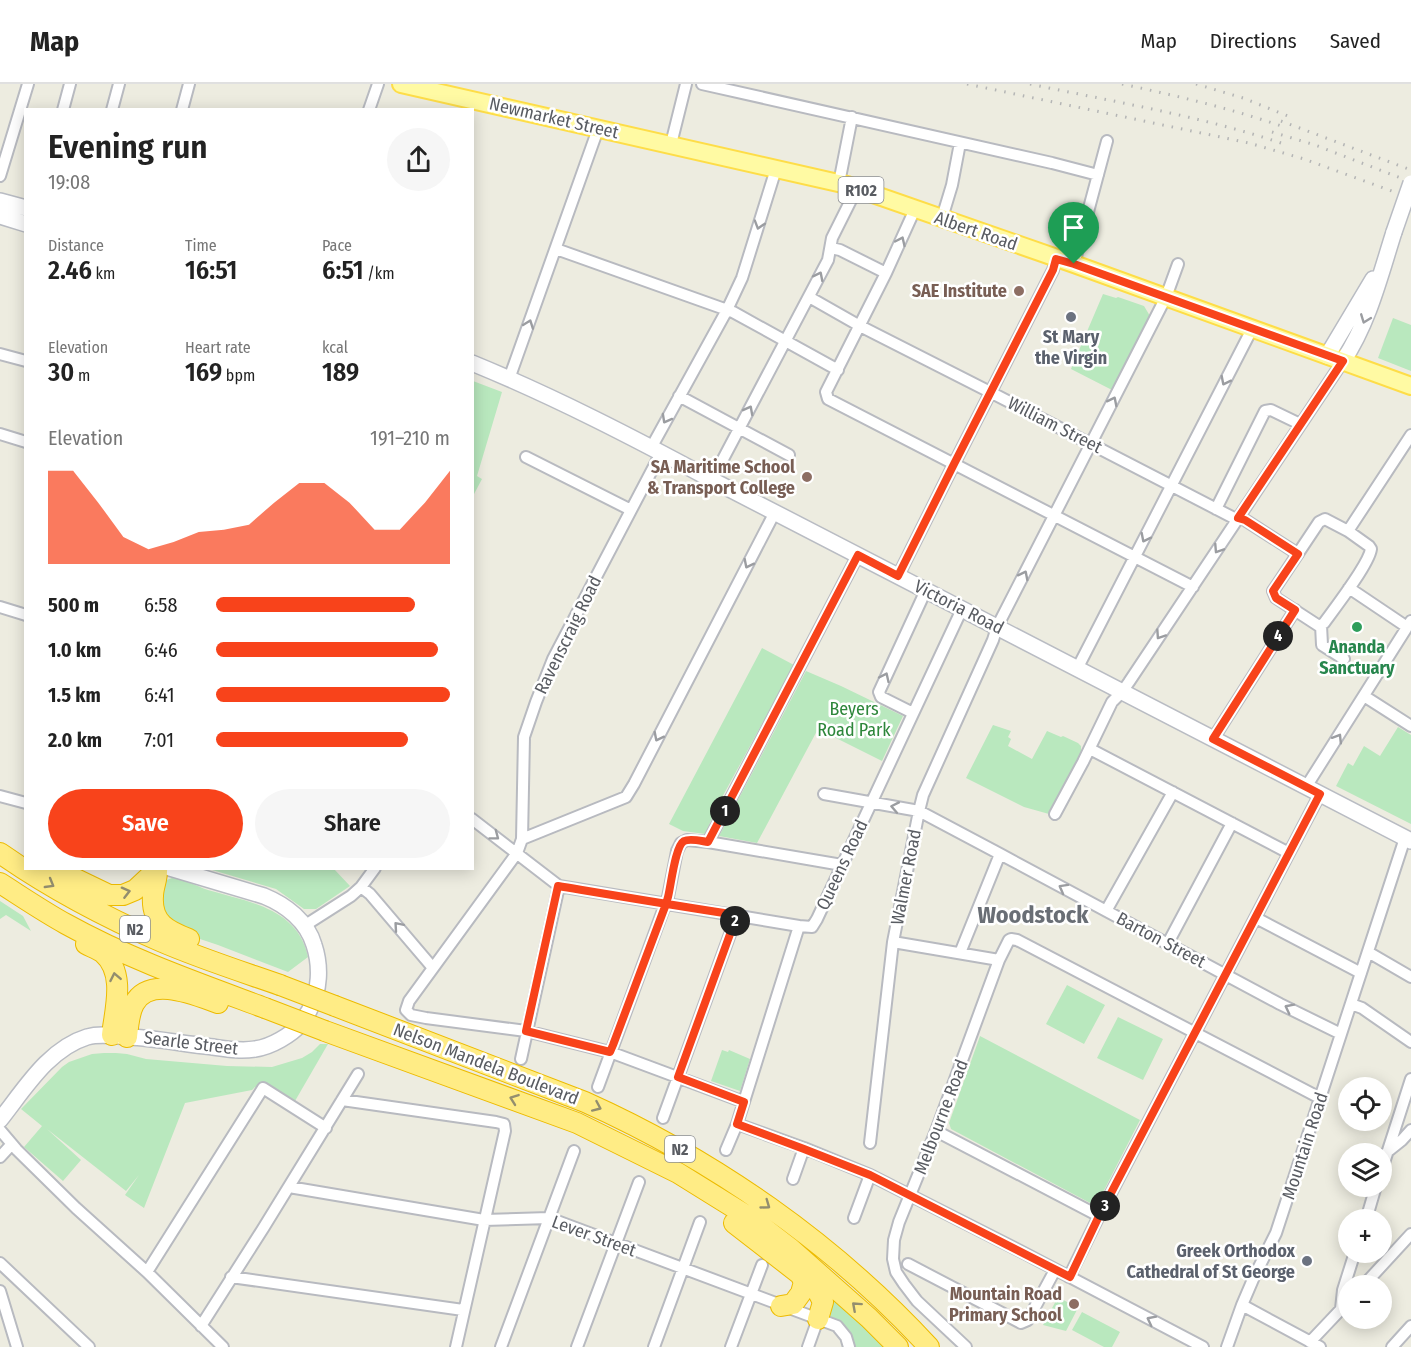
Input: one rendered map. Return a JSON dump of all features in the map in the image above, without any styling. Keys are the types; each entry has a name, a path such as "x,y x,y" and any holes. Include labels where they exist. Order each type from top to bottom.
{"highway":[{"path":"0,844 24,855"},
{"name":"Nelson Mandela Boulevard","path":"0,854 24,869"},
{"name":"Nelson Mandela Boulevard","path":"26,870 50,885 161,941 282,983 621,1118 696,1158 805,1234 896,1314 929,1347"},
{"path":"57,870 109,895 123,895 135,890 154,870"},
{"path":"157,870 152,897 158,921 168,930 282,983"},
{"name":"Nelson Mandela Boulevard","path":"0,883 66,924 264,1013 436,1070 578,1123 652,1159 752,1219 791,1249 898,1347"},
{"path":"0,892 57,929 102,953 114,969 117,982 119,1036"},
{"path":"119,1036 137,999 149,990 158,988 264,1013"},
{"path":"682,1175 701,1196 815,1286 823,1302 818,1319"},
{"path":"781,1306 793,1304 801,1293 804,1282 800,1274"},
{"path":"896,1314 936,1347"}],"main road":[{"name":"Newmarket Street","path":"401,84 671,144"},
{"name":"Albert Road","path":"671,144 846,186 1074,264 1411,386"},
{"path":"1335,358 1386,259 1411,183"},
{"path":"0,201 24,207"},
{"path":"0,216 24,223"},
{"name":"Victoria Road","path":"474,364 573,408 656,450 1408,840"},
{"name":"Searle Street","path":"0,1120 35,1076 60,1051 87,1037 98,1035 138,1037 236,1050 256,1049 272,1044 302,1023 312,1005 318,983 318,958 313,941 295,915 274,900 176,870"}],"street":[{"path":"0,176 28,84"},
{"path":"64,108 70,84"},
{"path":"113,108 119,84"},
{"path":"183,108 189,84"},
{"path":"370,108 378,84"},
{"path":"671,144 686,84"},
{"path":"702,84 1098,175"},
{"path":"712,480 828,260 832,238 852,198 846,186 852,117"},
{"path":"509,379 598,129"},
{"path":"1074,264 1107,141"},
{"path":"942,218 952,185 960,142"},
{"name":"Ravenscraig Road","path":"526,1031 426,1018 411,1015 406,1010 409,1001 517,853 522,839 524,738 536,702 553,659 631,510 679,396 727,310 742,278 776,169"},
{"path":"915,209 886,273 826,392 827,398 1193,587"},
{"path":"831,248 840,250 886,273"},
{"path":"556,249 727,310 837,370"},
{"path":"898,576 1053,270 1056,259"},
{"name":"Walmer Road","path":"870,1143 893,942 923,795 998,627 1166,297 1178,264"},
{"name":"William Street","path":"808,297 1216,509 1232,517 1245,520 1298,554"},
{"path":"1077,669 1252,329"},
{"path":"0,354 24,360"},
{"path":"1055,814 1112,702 1122,692 1300,424 1335,358"},
{"path":"679,396 789,455"},
{"path":"1216,509 1266,411 1271,410 1300,424"},
{"path":"0,434 24,441"},
{"path":"1348,531 1411,435"},
{"path":"526,458 631,510"},
{"path":"522,839 626,797 775,512"},
{"path":"1329,519 1371,549 1370,556 1349,588 1321,625 1276,598 1273,591 1319,522 1329,519"},
{"path":"708,842 858,555"},
{"path":"1070,1277 1099,1216 1289,853 1313,791 1364,696 1409,624 1349,588"},
{"path":"913,713 881,697 879,690 926,590"},
{"path":"0,607 24,614"},
{"name":"Queens Road","path":"726,1150 737,1124 799,926 807,928 814,925 962,609"},
{"path":"1213,739 1295,610"},
{"path":"1321,625 1322,645 1344,659"},
{"path":"1364,696 1411,726"},
{"path":"1090,748 1289,853"},
{"path":"1106,911 1173,792"},
{"name":"Barton Street","path":"824,794 919,811 1341,1035"},
{"path":"0,796 24,802"},
{"path":"474,821 558,886 799,926"},
{"path":"1167,943 1232,823"},
{"path":"598,1087 666,904 677,851 681,843 687,840 708,842 842,865"},
{"name":"Mountain Road","path":"1227,1347 1254,1277 1276,1233 1368,952 1408,840"},
{"path":"960,953 1000,854"},
{"path":"304,926 351,896 374,870"},
{"path":"521,1059 558,886"},
{"path":"361,887 370,894 434,968"},
{"path":"663,1118 737,915"},
{"path":"1256,918 1361,973"},
{"name":"Melbourne Road","path":"966,1347 917,1301 896,1272 893,1259 894,1240 999,960 1009,940 1014,939 1195,1034"},
{"path":"893,942 999,960"},
{"path":"1368,952 1411,976"},
{"path":"1351,1004 1362,1008 1411,1042"},
{"path":"526,1031 610,1052 744,1102"},
{"path":"1195,1034 1320,1098"},
{"path":"201,1326 358,1074"},
{"path":"1390,1143 1411,1079"},
{"path":"147,1272 263,1088 326,1128"},
{"path":"342,1100 504,1124 505,1131 456,1347"},
{"path":"737,1124 870,1175 1203,1347"},
{"path":"0,1130 11,1145 147,1272 223,1347"},
{"path":"1392,1149 1411,1130"},
{"path":"936,1131 1099,1216"},
{"path":"0,1139 11,1145"},
{"path":"0,1157 11,1145"},
{"path":"793,1179 804,1149"},
{"path":"501,1347 573,1151"},
{"path":"854,1218 870,1175"},
{"path":"577,1347 639,1182"},
{"name":"Lever Street","path":"289,1187 484,1220 549,1218 837,1326 846,1337 849,1347"},
{"path":"654,1347 700,1222"},
{"path":"1373,1275 1411,1234"},
{"path":"0,1263 89,1347"},
{"path":"908,1264 1023,1323 1028,1320 1055,1270"},
{"path":"731,1347 762,1265"},
{"path":"231,1277 464,1310"},
{"path":"0,1291 17,1347"},
{"path":"1242,1305 1316,1344 1338,1314"},
{"path":"808,1347 818,1319"},
{"path":"1392,1347 1411,1326"}],"green space":[{"path":"1103,294 1144,306 1150,316 1112,390 1071,369"},
{"path":"1393,318 1411,325 1411,371 1378,358"},
{"path":"474,381 502,392 477,476 482,479 474,494"},
{"path":"762,648 794,665 719,803 705,834 683,831 669,824"},
{"name":"Beyers Road Park","path":"806,671 903,716 882,761 818,729 757,843 719,836"},
{"path":"993,725 1011,731 1008,746 1032,759 1047,731 1063,736 1081,746 1081,755 1049,814 1024,807 966,778"},
{"path":"1398,727 1411,735 1411,824 1336,786 1348,763 1353,766 1364,746 1380,756"},
{"path":"212,870 335,870 350,886 316,909 304,909 276,889"},
{"path":"172,878 255,904 283,917 294,928 308,957 288,972 191,936 164,919 160,887 164,881"},
{"path":"0,901 23,916 31,931 6,915 0,919"},
{"path":"1067,985 1105,1005 1084,1044 1046,1024"},
{"path":"1118,1017 1163,1039 1143,1080 1097,1058"},
{"path":"980,1036 1140,1120 1098,1202 1092,1204 951,1129 949,1123"},
{"path":"320,1044 328,1044 295,1101 268,1085 185,1103 144,1208 125,1195 139,1175 126,1191 47,1129 81,1160 63,1181 24,1147 42,1126 21,1109 69,1062 92,1054 116,1053 146,1059 227,1066 272,1067 302,1058"},
{"path":"722,1050 728,1052 729,1050 750,1059 740,1091 711,1081"},
{"path":"832,1296 885,1347 854,1347 851,1336 845,1328 826,1315"},
{"path":"1058,1297 1078,1308 1066,1331 1043,1325"},
{"path":"1082,1312 1120,1332 1112,1347 1104,1347 1072,1330"}],"railway":[{"path":"967,84 1249,143 1304,159 1411,198"},
{"path":"1030,84 1190,117 1284,144"},
{"path":"1122,84 1205,103 1287,128"},
{"path":"1196,84 1243,98 1293,118"},
{"path":"1281,121 1411,170"},
{"path":"1272,132 1315,145 1411,182"}],"place":[{"name":"SAE Institute","path":"1019,291"},
{"name":"St Mary the Virgin","path":"1071,317"},
{"name":"SA Maritime School & Transport College","path":"807,477"},
{"name":"Ananda Sanctuary","path":"1357,627"},
{"name":"Greek Orthodox Cathedral of St George","path":"1307,1261"},
{"name":"Mountain Road Primary School","path":"1074,1304"}],"district":[{"name":"Woodstock","path":"1033,915"}],"route":[{"path":"1074,264 1056,259 1053,270 898,576 858,555 708,842 687,840 681,843 677,851 666,904 610,1052 526,1031 558,886 639,899 666,904 696,909 737,915 678,1077 744,1102 737,1124 870,1175 1070,1277 1099,1216 1320,794 1213,739 1295,610 1276,598 1273,591 1298,554 1245,520 1238,518 1343,361 1074,264"}]}
